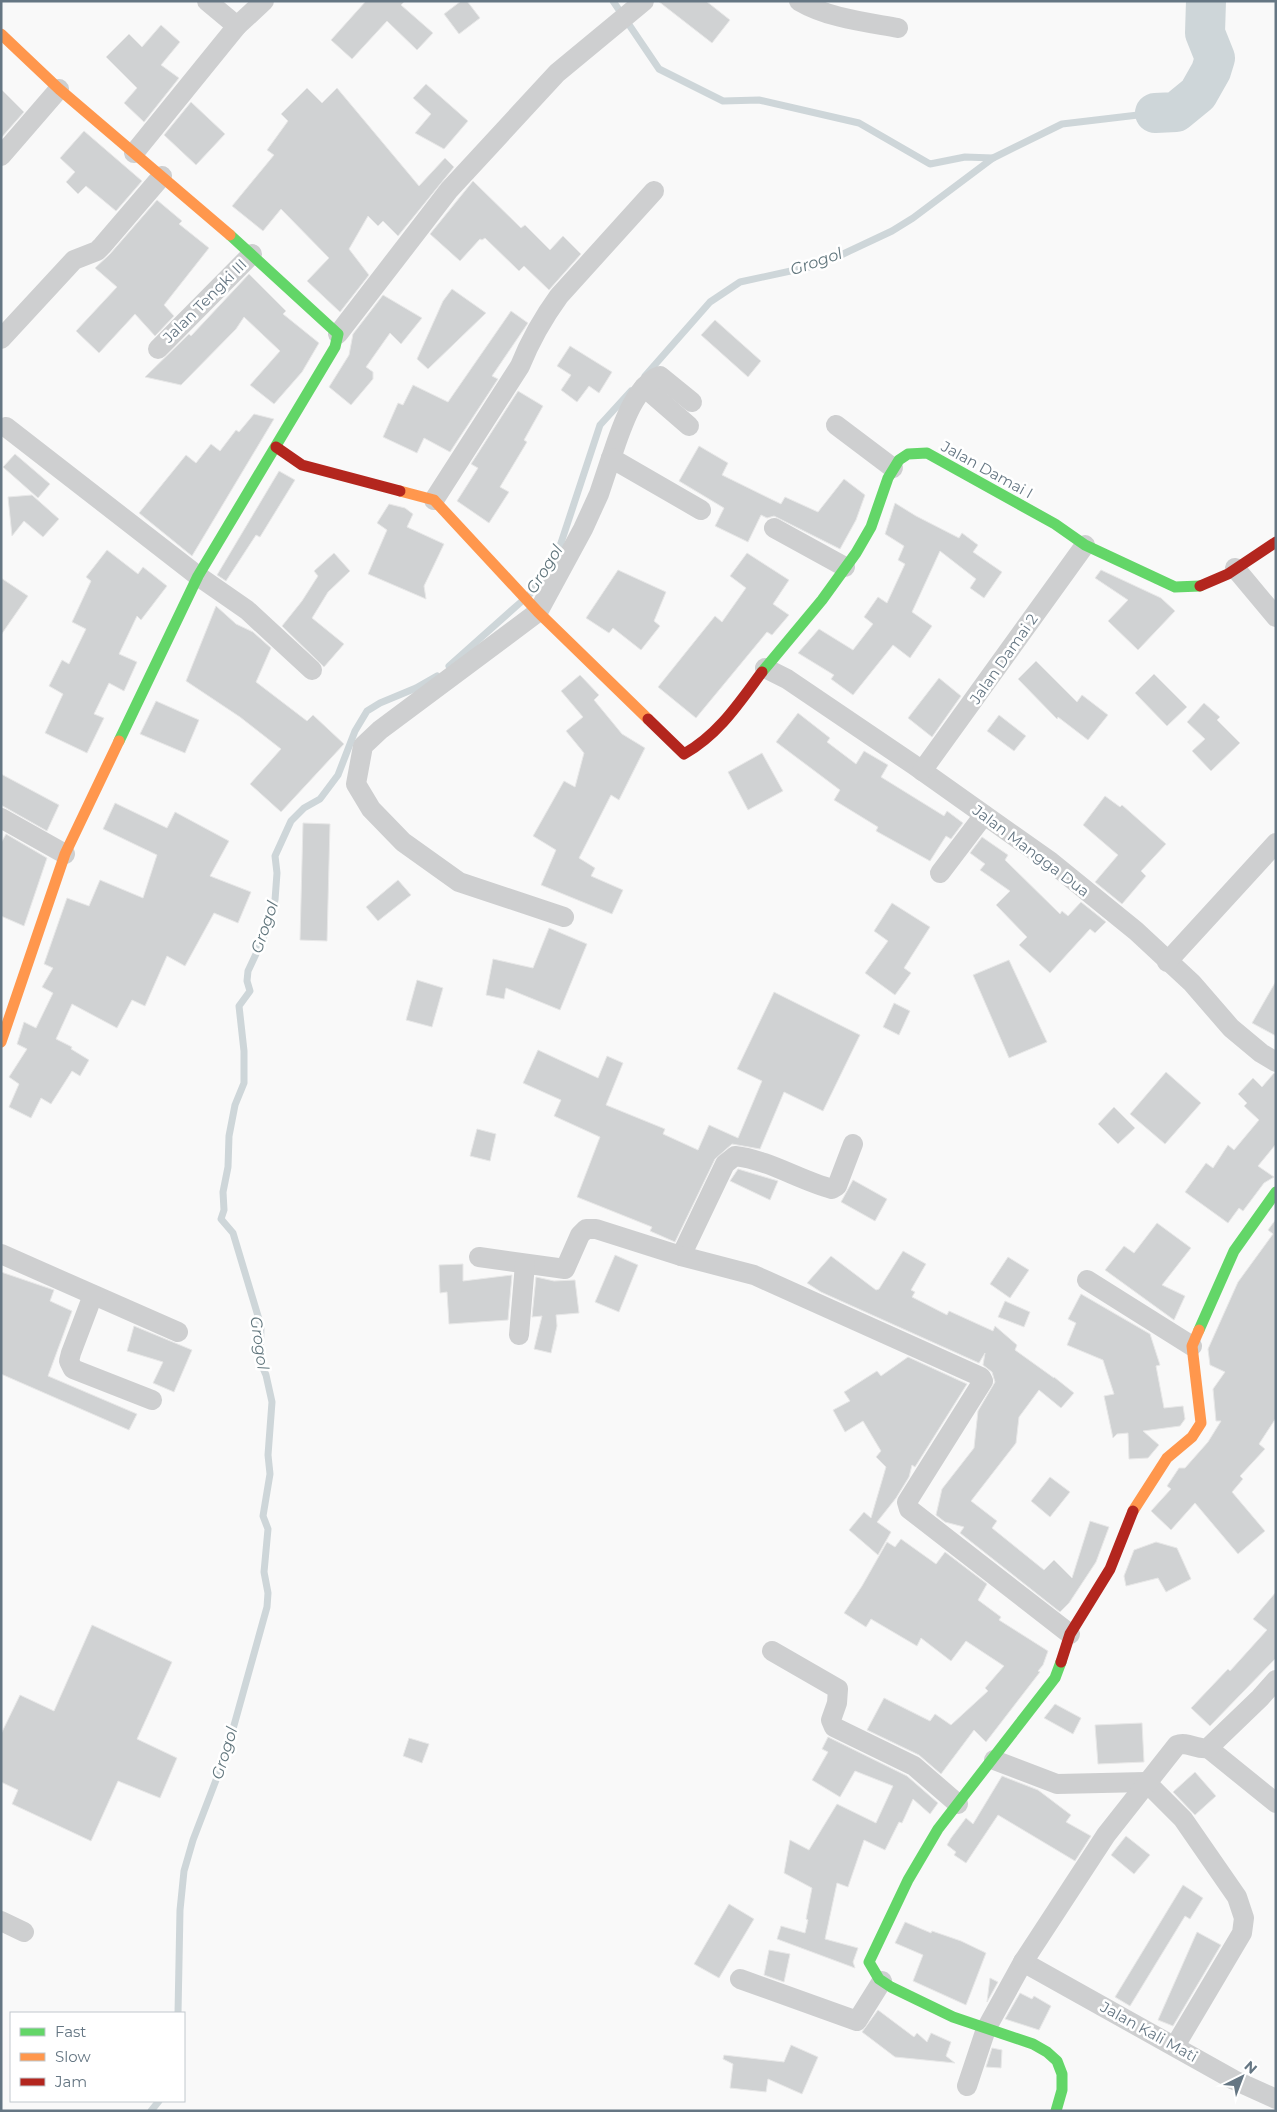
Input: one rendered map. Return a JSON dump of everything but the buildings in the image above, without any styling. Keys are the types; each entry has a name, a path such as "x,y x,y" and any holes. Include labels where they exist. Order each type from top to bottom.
{"street":[{"path":"207,1 238,26"},
{"path":"134,153 238,26 264,1"},
{"path":"799,1 814,9 862,22 898,28"},
{"path":"1,1042 65,854 198,576 335,347 338,334 449,190 557,73 641,4"},
{"path":"1,34 59,89 252,254 338,334"},
{"path":"1,156 59,89"},
{"path":"1,339 74,260 96,251 102,246 162,176"},
{"path":"434,500 520,366 530,343 559,296 654,191"},
{"name":"Jalan Tengki III","path":"158,349 252,254"},
{"path":"564,917 459,882 403,842 371,809 356,784 363,746 380,730 534,607 583,529 599,494 628,413 644,387 660,376 692,402"},
{"path":"644,387 689,426"},
{"path":"836,425 893,468"},
{"path":"6,427 198,576 247,610 312,670"},
{"path":"276,447 302,465 434,500 534,607"},
{"name":"Jalan Damai I","path":"534,607 684,754 697,748 737,707 765,668 839,575 867,536 893,468 901,457 910,452 927,454 1055,524 1085,545 1175,587 1185,589 1211,583 1276,542"},
{"path":"611,458 700,510"},
{"path":"774,528 839,575"},
{"name":"Jalan Damai 2","path":"922,772 1085,545"},
{"path":"1235,568 1276,617"},
{"name":"Jalan Mangga Dua","path":"765,668 787,679 1051,862 1136,930 1167,962 1192,983 1231,1028 1261,1053 1276,1062"},
{"path":"940,873 984,815"},
{"path":"1,818 65,854"},
{"path":"1167,962 1276,843"},
{"path":"680,1256 725,1164 735,1156 747,1157 792,1172 832,1189 837,1186 853,1144"},
{"path":"1063,2108 1063,2073 1054,2057 1034,2043 986,2029 930,2006 882,1982 869,1962 908,1880 938,1829 994,1760 1055,1678 1070,1634 1089,1600 1110,1570 1130,1516 1167,1458 1192,1437 1201,1423 1192,1346 1234,1251 1276,1192"},
{"path":"479,1257 565,1269 580,1235 586,1229 596,1229 680,1256 754,1275 981,1377 983,1381 906,1502 909,1509 1070,1634"},
{"path":"1,1254 178,1332"},
{"path":"519,1335 525,1264"},
{"path":"1087,1280 1192,1346"},
{"path":"93,1295 71,1353 69,1361 73,1369 152,1400"},
{"path":"772,1651 838,1689 837,1703 831,1720 834,1727 914,1766 958,1804"},
{"path":"1208,1748 1276,1680"},
{"path":"967,2086 986,2029 1023,1962 1106,1835 1177,1745 1181,1743 1198,1748 1208,1748 1276,1804"},
{"path":"994,1760 1057,1784 1146,1782 1183,1819 1237,1897 1244,1918 1242,1933 1175,2046"},
{"path":"1,1921 24,1932"},
{"name":"Jalan Kali Mati","path":"1023,1962 1234,2080 1276,2099"},
{"path":"740,1979 857,2021 882,1982"}],"waterway":[{"name":"Grogol","path":"613,1 659,69 723,101 759,100 859,123 930,164 965,157 993,158"},
{"path":"1155,113 1176,112 1198,94 1211,71 1215,58 1205,33 1206,1"},
{"name":"Grogol","path":"645,376 710,302 740,282 809,267 841,255 892,231 913,218 993,158 1062,124 1155,113"},
{"name":"Grogol","path":"529,595 550,568 559,549 600,425 631,391"},
{"name":"Grogol","path":"449,666 521,602"},
{"name":"Grogol","path":"178,2012 180,1910 184,1871 193,1840 226,1754 267,1607 268,1593 264,1572 268,1529 263,1516 270,1474 268,1455 272,1402 266,1375 260,1361 261,1326 233,1233 221,1219 224,1210 223,1192 228,1167 229,1136 235,1105 244,1083 244,1051 239,1006 250,991 247,981 248,971 263,939 275,900 277,873 275,856 291,821 304,808 320,799 338,775 355,731 367,711 437,676"},
{"name":"Grogol","path":"151,2111 158,2102"}],"traffic: fast":[{"path":"119,741 198,576 335,347 338,334 230,235"},
{"path":"762,672 822,600 856,553 871,527 888,478 899,460 908,454 927,453 1055,524 1085,545 1175,587 1200,586"},
{"path":"1199,1330 1234,1251 1276,1192"},
{"path":"1056,2111 1062,2090 1062,2074 1057,2061 1047,2052 1033,2044 953,2017 891,1987 879,1979 869,1962 908,1880 938,1829 1055,1678 1061,1662"}],"traffic: slow":[{"path":"1,34 59,89 230,235"},
{"path":"400,491 434,500 538,612 648,719"},
{"path":"1,1042 65,854 119,741"},
{"path":"1133,1511 1167,1458 1192,1437 1201,1423 1192,1346 1199,1330"}],"traffic: jam":[{"path":"276,447 302,465 400,491"},
{"path":"1200,586 1228,574 1276,542"},
{"path":"648,719 684,754 708,737 728,717 762,672"},
{"path":"1061,1662 1070,1634 1110,1569 1133,1511"}]}
